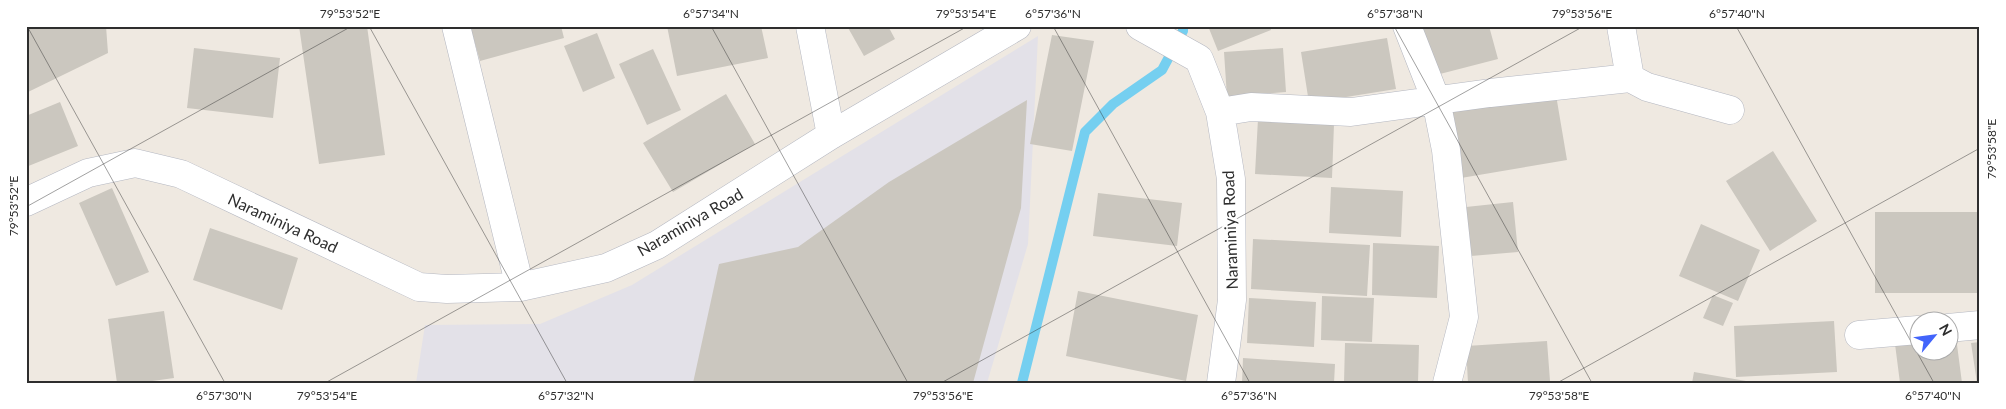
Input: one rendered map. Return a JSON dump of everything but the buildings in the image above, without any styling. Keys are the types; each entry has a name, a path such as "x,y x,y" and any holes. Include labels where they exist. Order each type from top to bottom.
{"street":[{"path":"456,26 520,287"},
{"path":"810,26 831,135"},
{"name":"Naraminiya Road","path":"26,202 88,173 135,163 181,174 419,287 447,289 520,287 606,268 657,245 831,135 1017,26"},
{"path":"1407,26 1436,100 1446,150 1464,317 1447,383"},
{"path":"1621,26 1630,78"},
{"name":"Naraminiya Road","path":"1149,31 1198,59 1220,112 1231,179 1232,300 1221,383"},
{"path":"1220,112 1251,107 1351,112 1436,100 1630,78 1647,87 1730,110"},
{"path":"1958,327 1980,325"},
{"path":"1859,335 1908,331"}],"shaded area":[{"path":"1038,36 1028,244 987,383 416,383 425,325 540,324 632,285"}],"waterway":[{"path":"1022,383 1085,132 1113,104 1162,70 1183,31 1183,26"}]}
